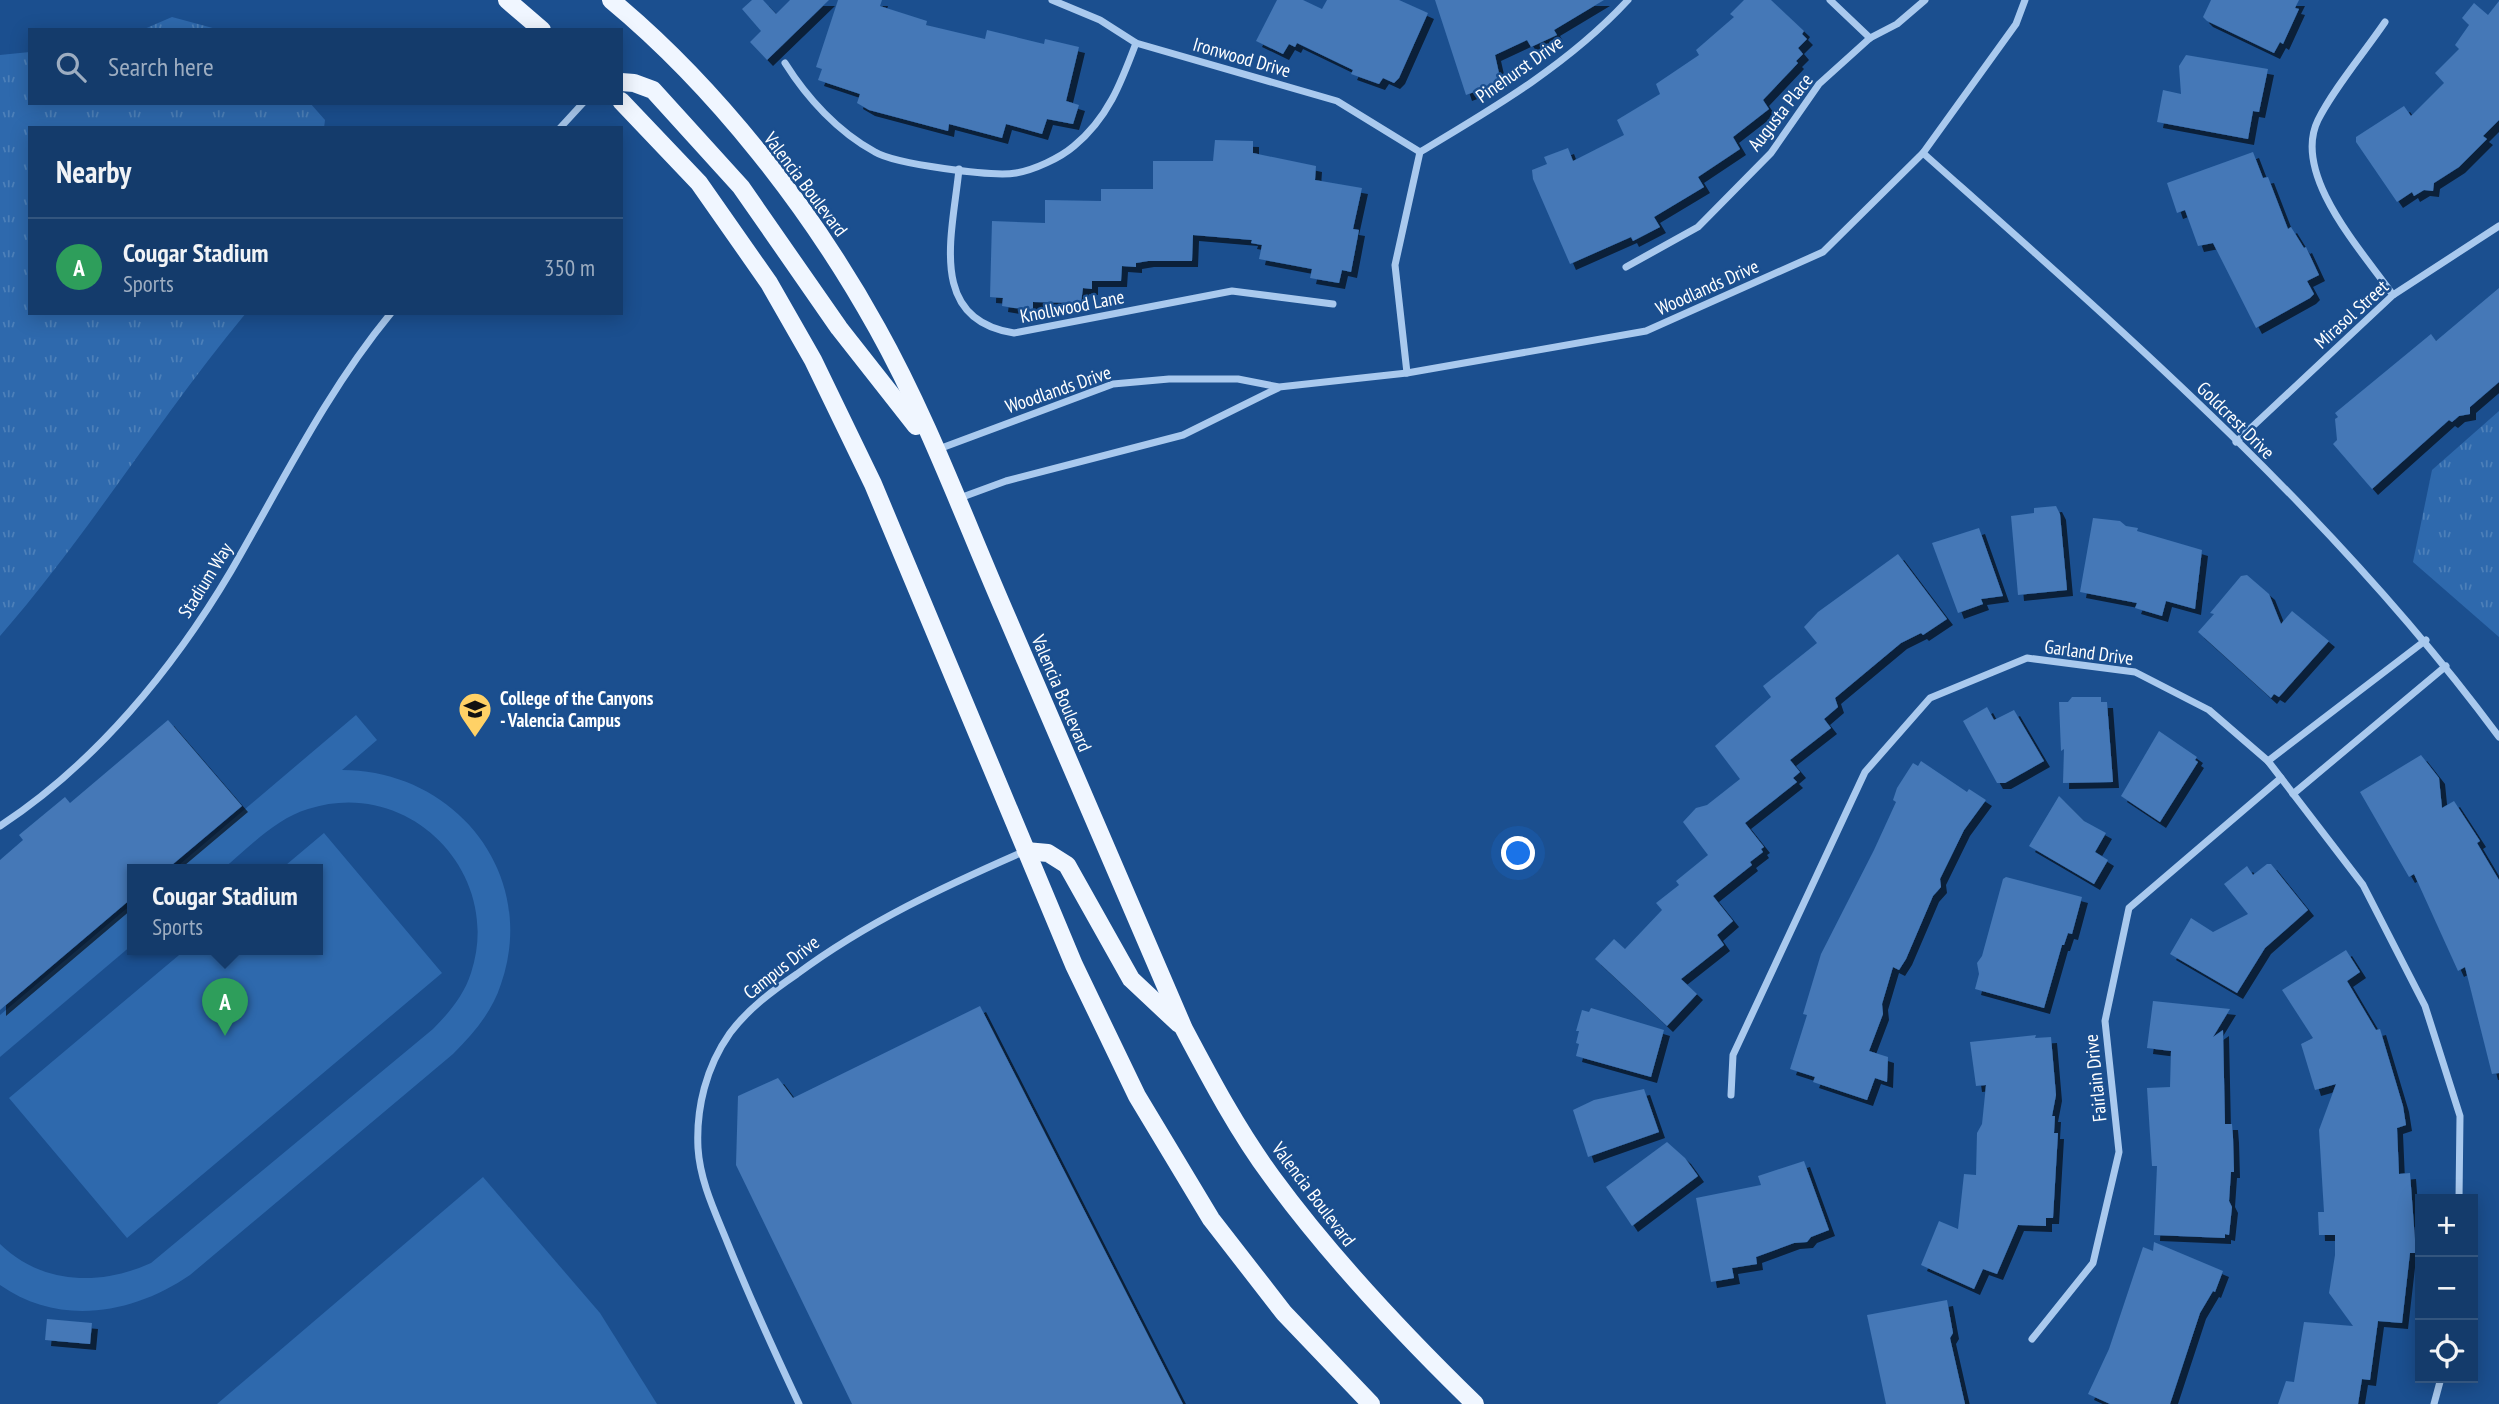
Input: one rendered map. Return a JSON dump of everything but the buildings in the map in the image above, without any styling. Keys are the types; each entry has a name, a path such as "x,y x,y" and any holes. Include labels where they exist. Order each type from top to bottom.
{"main road":[{"path":"507,0 540,28"},
{"name":"Valencia Boulevard","path":"611,0 687,71 814,225 879,330 935,450 1184,1029 1216,1090 1271,1176 1358,1284 1475,1404"},
{"path":"623,82 653,90 741,187 839,328 935,450"},
{"path":"623,103 699,183 769,283 813,360 873,484 1074,965 1137,1096 1211,1219 1284,1313 1371,1404"},
{"path":"1026,850 1048,853 1067,865 1131,979 1184,1029"}],"street":[{"name":"Ironwood Drive","path":"1052,0 1100,20 1136,43 1337,101 1420,152"},
{"name":"Pinehurst Drive","path":"1420,152 1520,91 1590,37 1628,0"},
{"path":"1830,0 1870,37"},
{"name":"Augusta Place","path":"1626,267 1698,227 1771,153 1819,84 1870,37 1897,24 1925,0"},
{"name":"Woodlands Drive","path":"935,450 1113,384 1238,379 1279,387 1407,373 1646,331 1823,252 1923,153 2017,24 2025,0"},
{"path":"2385,22 2318,120 2311,139 2312,164 2328,201 2393,295"},
{"path":"785,63 802,89 829,117 855,140 877,153 899,162 1016,173 1062,155 1073,147 1110,107 1136,43"},
{"path":"562,126 581,105"},
{"path":"1407,373 1395,265 1420,152"},
{"name":"Goldcrest Drive","path":"1923,153 2147,353 2236,442 2426,640 2499,737"},
{"name":"Knollwood Lane","path":"959,169 950,261 952,282 965,310 979,323 996,330 1014,333 1232,291 1333,304"},
{"name":"Mirasol Street","path":"2236,442 2393,295 2499,226"},
{"name":"Stadium Way","path":"0,826 96,747 162,672 230,572 329,398 363,347 389,315"},
{"name":"Woodlands Drive","path":"956,499 1006,481 1182,435 1279,387"},
{"path":"2268,761 2426,640"},
{"name":"Garland Drive","path":"1731,1095 1733,1055 1865,772 1930,698 2027,659 2135,672 2209,710 2268,761 2363,885 2424,1006 2460,1116 2459,1194"},
{"path":"2293,794 2446,666"},
{"name":"Fairlain Drive","path":"2032,1339 2093,1263 2119,1152 2105,1021 2129,908 2281,778"},
{"name":"Campus Drive","path":"799,1404 756,1313 706,1191 698,1150 699,1102 713,1063 729,1035 763,998 837,944 897,910 1026,850"},
{"path":"2434,1404 2440,1383"}],"green space":[{"path":"172,17 213,28 147,28"},
{"path":"28,52 28,105 312,105 325,120 324,126 28,126 28,315 244,315 183,393 64,557 0,636 0,55"},
{"path":"2499,411 2499,637 2413,562 2432,470"},
{"path":"356,715 377,740 342,770 383,775 420,788 452,809 478,836 497,868 508,904 510,943 501,984 487,1013 453,1054 190,1275 145,1299 121,1306 71,1311 47,1307 0,1285 0,1244 16,1258 34,1268 72,1278 112,1276 151,1263 433,1029 460,996 471,973 478,936 474,901 461,868 440,841 413,820 381,807 345,802 308,809 273,827 229,864 180,864"},
{"path":"324,833 442,973 127,1238 9,1098 179,955 323,955 323,864 287,864"},
{"path":"127,908 127,949 0,1057 0,1015"},
{"path":"483,1177 600,1313 657,1404 217,1404"}],"place":[{"name":"College of the Canyons - Valencia Campus","path":"475,739"},
{"name":"Cougar Stadium","path":"225,1036"}]}
